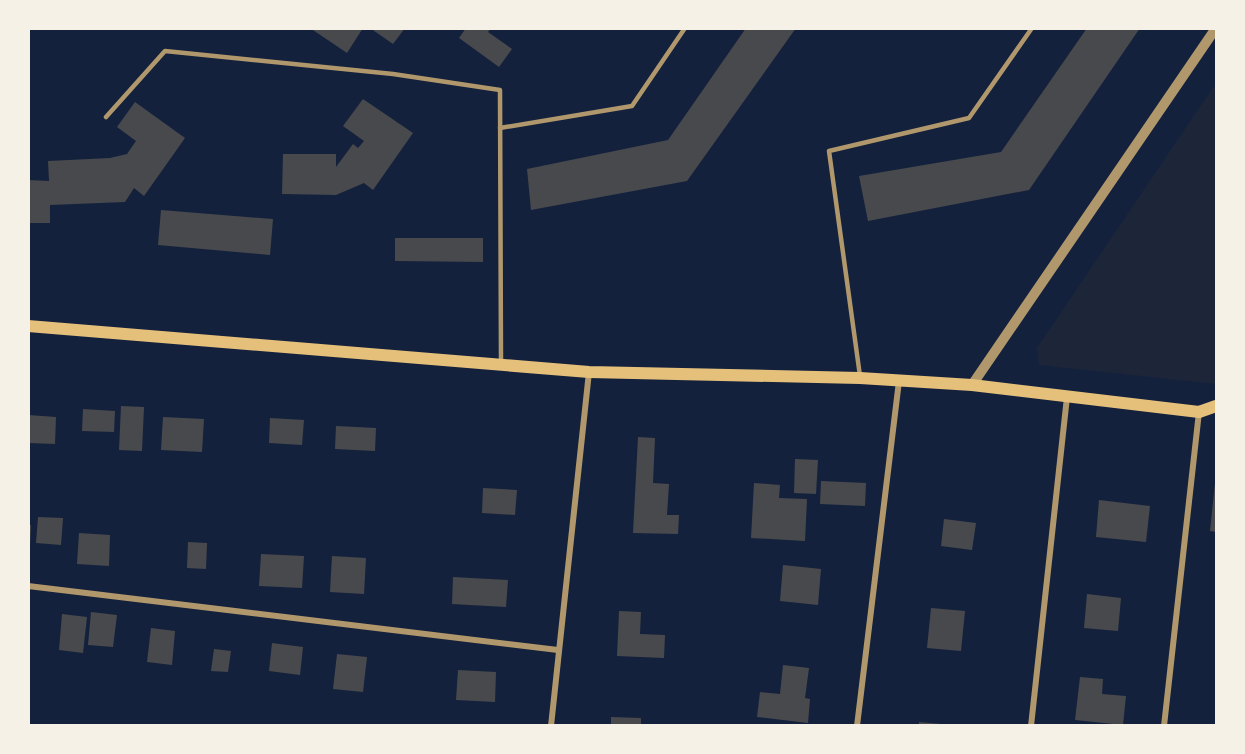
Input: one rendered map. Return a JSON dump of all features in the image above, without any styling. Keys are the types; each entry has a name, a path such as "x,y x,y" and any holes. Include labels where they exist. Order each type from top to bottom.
{"main road":[{"path":"28,326 589,372 860,378 972,386 1199,412 1216,406"}],"street":[{"path":"972,386 1216,28"},
{"path":"551,726 589,372"},
{"path":"857,726 899,381"},
{"path":"1031,726 1067,397"},
{"path":"1164,726 1199,412"},
{"path":"28,585 558,650"}],"lane":[{"path":"500,128 632,106 686,28"},
{"path":"860,378 829,151 969,118 1032,28"},
{"path":"106,117 165,51 393,74 500,90 501,365"}],"shaded area":[{"path":"1216,83 1216,384 1039,365 1037,348"}],"building":[{"path":"310,28 363,28 347,53"},
{"path":"370,28 405,28 393,44"},
{"path":"466,28 491,28 488,32 512,49 499,67 459,38"},
{"path":"746,28 796,28 687,181 531,210 527,169 668,140"},
{"path":"1087,28 1140,28 1029,190 868,221 859,176 1001,152"},
{"path":"363,99 413,133 373,190 364,183 336,195 282,194 283,154 336,154 336,167 353,144 358,148 364,141 343,126"},
{"path":"135,102 185,138 144,196 134,188 125,202 50,205 50,223 28,223 28,180 49,181 48,161 110,158 127,154 136,141 117,127"},
{"path":"161,210 273,219 270,255 158,245"},
{"path":"395,238 483,238 483,262 395,261"},
{"path":"121,406 144,407 142,451 119,450"},
{"path":"83,409 115,411 114,432 82,431"},
{"path":"28,415 56,417 55,444 28,443"},
{"path":"163,417 204,419 202,452 161,450"},
{"path":"270,418 304,420 302,445 269,443"},
{"path":"336,426 376,428 375,451 335,449"},
{"path":"638,437 655,438 653,483 669,484 667,515 679,515 678,534 633,533"},
{"path":"795,459 818,460 816,494 794,493"},
{"path":"821,481 866,483 865,506 820,504"},
{"path":"754,483 780,485 779,498 807,499 805,541 751,538"},
{"path":"1216,483 1216,532 1210,531"},
{"path":"483,488 517,490 515,515 482,513"},
{"path":"1099,500 1150,506 1146,542 1096,537"},
{"path":"38,517 63,518 61,545 36,543"},
{"path":"944,519 976,523 972,550 941,546"},
{"path":"28,525 31,525 30,546 28,546"},
{"path":"79,533 110,535 109,566 77,564"},
{"path":"188,542 207,543 206,569 187,568"},
{"path":"261,554 304,556 302,588 259,586"},
{"path":"332,556 366,558 364,594 330,592"},
{"path":"783,565 821,569 818,605 780,601"},
{"path":"453,577 508,580 506,607 452,604"},
{"path":"1087,594 1121,598 1118,631 1084,628"},
{"path":"931,608 965,611 961,651 927,648"},
{"path":"619,611 641,612 640,634 665,635 664,658 617,656"},
{"path":"91,612 117,615 113,647 88,645"},
{"path":"62,614 87,617 83,653 59,650"},
{"path":"151,628 175,631 172,665 147,662"},
{"path":"272,643 303,647 300,675 269,671"},
{"path":"214,649 231,651 228,672 211,671"},
{"path":"337,654 367,657 363,692 333,689"},
{"path":"783,665 809,668 805,698 810,699 808,723 757,717 760,692 780,694"},
{"path":"458,670 496,672 495,702 456,700"},
{"path":"1080,677 1103,679 1102,694 1126,696 1123,725 1075,720"},
{"path":"611,717 641,718 641,726 611,726"},
{"path":"919,722 941,724 941,726 919,726"}]}
